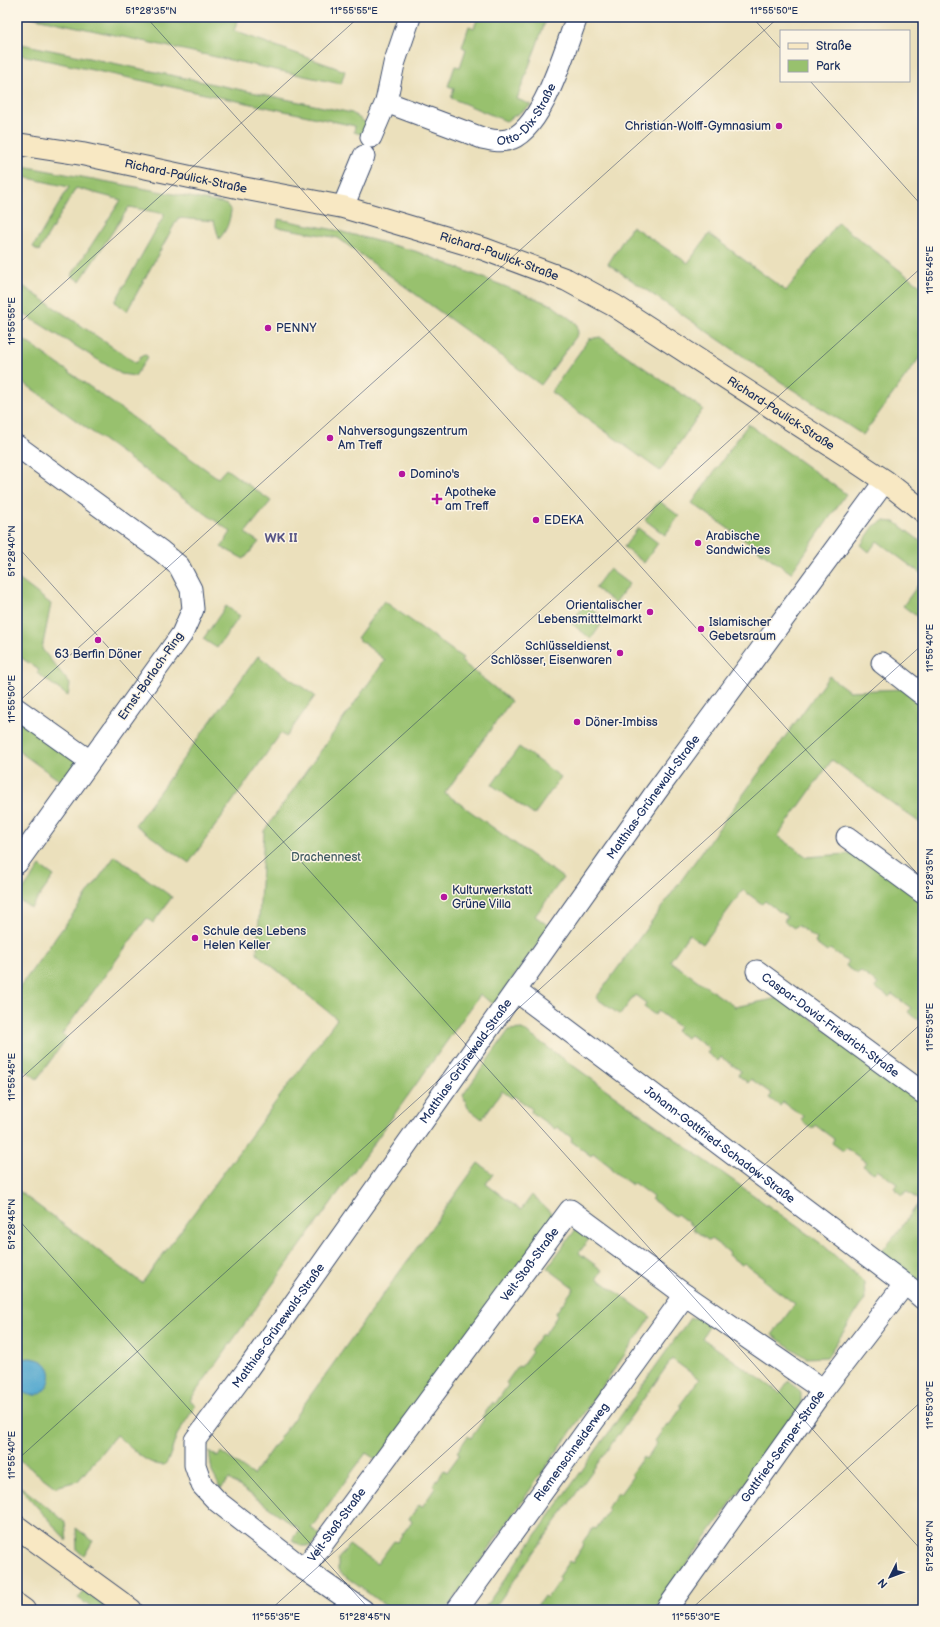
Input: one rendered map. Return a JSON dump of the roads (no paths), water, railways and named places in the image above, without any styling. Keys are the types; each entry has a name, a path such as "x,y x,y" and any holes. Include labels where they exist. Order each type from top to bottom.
{"street":[{"path":"344,207 386,102 394,64 410,17"},
{"name":"Otto-Dix-Straße","path":"386,102 482,138 497,142 518,136 528,127 546,99 577,17"},
{"name":"Richard-Paulick-Straße","path":"17,144 82,154 242,188 344,207 484,249 572,282 615,306 885,481 923,511"},
{"name":"Ernst-Barlach-Ring","path":"17,446 162,551 179,566 191,589 193,609 182,634 17,863"},
{"name":"Matthias-Grünewald-Straße","path":"363,1610 304,1569 218,1502 202,1485 194,1465 195,1440 674,768 885,481"},
{"path":"882,663 923,695"},
{"path":"17,709 90,761"},
{"path":"847,837 923,893"},
{"name":"Caspar-David-Friedrich-Straße","path":"758,971 923,1093"},
{"name":"Johann-Gottfried-Schadow-Straße","path":"516,991 923,1299"},
{"name":"Veit-Stoß-Straße","path":"304,1569 570,1210 685,1295 823,1390"},
{"name":"Gottfried-Semper-Straße","path":"666,1610 823,1390 904,1285"},
{"name":"Riemenschneiderweg","path":"457,1610 685,1295"},
{"path":"17,1527 131,1610"},
{"path":"17,1605 24,1610"}],"water":[{"path":"29,1358 42,1361 48,1367 51,1376 43,1391 36,1395 27,1394 17,1387 17,1365 24,1359"}],"place":[{"name":"Christian-Wolff-Gymnasium","path":"779,126"},
{"name":"PENNY","path":"268,328"},
{"name":"Nahversogungszentrum Am Treff","path":"330,438"},
{"name":"Domino's","path":"402,474"},
{"name":"Apotheke am Treff","path":"437,499"},
{"name":"EDEKA","path":"536,520"},
{"name":"Arabische Sandwiches","path":"698,543"},
{"name":"Orientalischer Lebensmitttelmarkt","path":"650,612"},
{"name":"Islamischer Gebetsraum","path":"701,629"},
{"name":"63 Berfin Döner","path":"98,640"},
{"name":"Schlüsseldienst, Schlösser, Eisenwaren","path":"620,653"},
{"name":"Döner-Imbiss","path":"577,722"},
{"name":"Kulturwerkstatt Grüne Villa","path":"444,897"},
{"name":"Schule des Lebens Helen Keller","path":"195,938"}],"district":[{"name":"WK II","path":"281,538"}],"park label":[{"name":"Drachennest","path":"326,857"}]}
